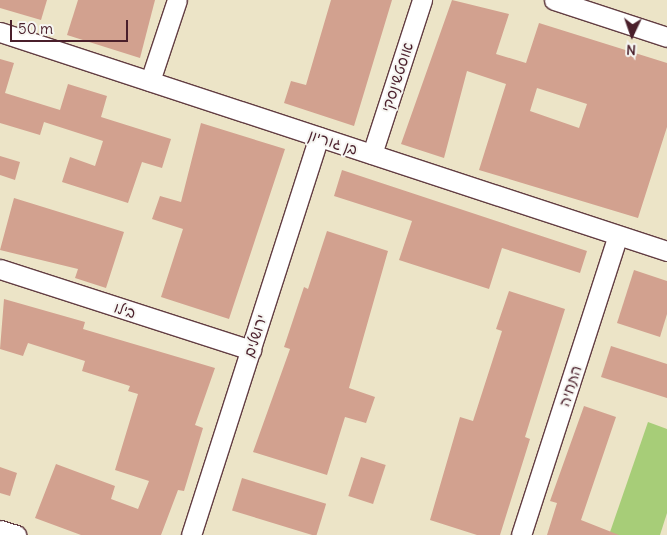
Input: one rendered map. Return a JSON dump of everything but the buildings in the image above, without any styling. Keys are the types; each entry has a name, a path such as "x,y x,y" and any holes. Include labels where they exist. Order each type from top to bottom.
{"street":[{"path":"150,82 177,0"},
{"name":"אוסטשינסקי","path":"372,154 422,0"},
{"path":"554,0 667,37"},
{"name":"בן גוריון","path":"0,32 616,236 667,251"},
{"name":"ירושלים","path":"191,535 319,137"},
{"name":"התחיה","path":"521,535 616,236"},
{"name":"בילו","path":"0,269 251,350"},
{"path":"0,530 16,535"}],"green space":[{"path":"648,422 667,429 667,513 660,535 609,535"}]}
